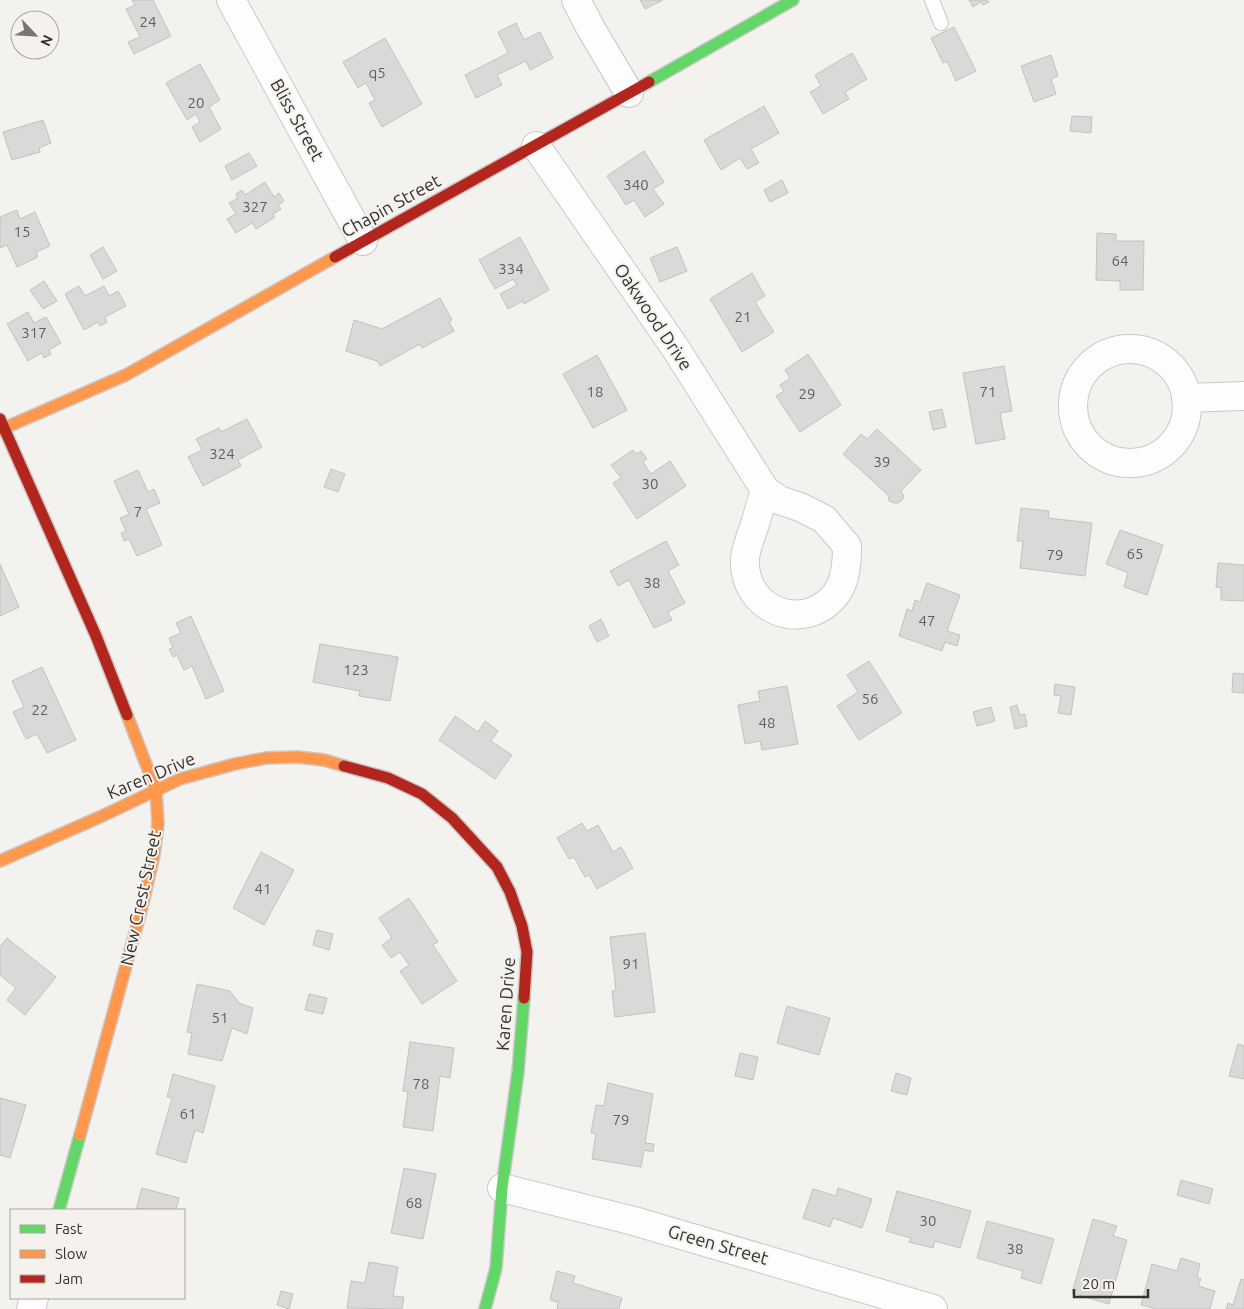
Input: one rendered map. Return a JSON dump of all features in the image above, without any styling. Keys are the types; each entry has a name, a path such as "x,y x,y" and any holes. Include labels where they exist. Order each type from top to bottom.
{"street":[{"name":"Bliss Street","path":"231,0 363,241"},
{"path":"576,0 629,92"},
{"name":"Chapin Street","path":"1,426 126,375 793,0"},
{"name":"Oakwood Drive","path":"536,146 676,349 765,490 779,500 800,507 824,519 847,546 846,568 837,593 821,608 802,616 782,613 768,607 755,594 746,577 745,559 765,490"},
{"path":"1134,348 1153,353 1169,364 1181,380 1186,398 1186,416 1180,433 1168,448 1153,458 1136,463 1118,462 1101,455 1087,444 1077,427 1072,408 1075,389 1084,372 1098,358 1115,350 1134,348"},
{"path":"1186,398 1244,396"},
{"name":"New Crest Street","path":"1,426 96,636 156,790 158,824 152,864 131,951 59,1209"},
{"name":"Karen Drive","path":"0,861 180,780 235,764 266,758 297,757 324,760 388,778 422,794 452,818 497,867 510,892 522,926 528,952 518,1072 502,1188 496,1268 485,1309"},
{"name":"Green Street","path":"502,1188 634,1221 877,1301 933,1309"}],"lane":[{"path":"932,0 941,22"}],"building":[{"path":"132,0 153,0 171,36 134,54 128,42 140,37 126,9 135,5"},
{"path":"640,0 663,0 645,9"},
{"path":"969,0 987,0 989,2 983,5 981,2 973,7"},
{"path":"516,23 524,40 540,32 553,58 530,70 526,61 497,75 502,85 476,98 465,75 508,53 498,32"},
{"path":"954,27 976,71 956,81 947,61 943,63 931,38"},
{"path":"385,38 422,104 382,127 369,103 375,100 366,83 358,88 343,62"},
{"path":"852,53 867,79 845,92 849,99 823,114 810,92 821,86 815,75"},
{"path":"1051,55 1058,76 1051,79 1056,94 1034,102 1021,66"},
{"path":"200,64 220,100 209,107 221,129 200,142 192,127 200,122 196,114 187,120 166,83"},
{"path":"764,106 779,133 751,149 759,163 747,169 740,158 721,170 704,140"},
{"path":"1072,116 1092,117 1091,133 1070,131"},
{"path":"43,120 51,143 39,148 40,152 12,160 3,132"},
{"path":"644,151 664,182 653,189 664,204 645,217 634,200 626,205 607,176"},
{"path":"249,153 257,166 232,180 225,166"},
{"path":"782,180 788,193 770,202 764,190"},
{"path":"265,182 274,197 279,193 284,201 278,205 281,209 273,214 275,217 256,229 252,223 236,233 227,219 236,214 229,203 238,198 236,194 242,190 245,195"},
{"path":"17,210 20,219 35,212 50,246 36,252 38,257 17,267 7,245 0,248 0,217"},
{"path":"1097,233 1116,234 1116,241 1144,241 1143,290 1120,290 1120,281 1096,280"},
{"path":"520,237 549,290 524,304 523,301 508,309 500,294 517,285 513,279 495,289 479,260"},
{"path":"103,247 117,271 103,279 90,255"},
{"path":"677,247 687,271 660,282 650,258"},
{"path":"752,273 765,296 755,302 774,332 742,352 710,299"},
{"path":"44,281 57,301 43,309 30,290"},
{"path":"79,286 85,296 104,286 109,296 118,291 126,306 105,317 107,322 100,326 98,322 84,330 65,294"},
{"path":"440,298 452,320 449,322 454,331 422,348 420,344 380,366 377,361 346,351 354,320 382,329"},
{"path":"28,312 34,323 46,317 61,343 49,350 51,354 44,358 41,353 28,361 7,324"},
{"path":"808,354 841,405 800,432 776,396 784,391 780,385 790,378 785,370"},
{"path":"597,355 627,410 593,428 563,374"},
{"path":"1004,366 1012,411 1000,413 1005,439 976,444 963,373"},
{"path":"942,409 946,427 933,430 929,412"},
{"path":"247,419 262,447 238,460 241,466 203,486 188,457 202,450 196,439 219,428 221,432"},
{"path":"877,429 921,470 901,491 904,496 898,503 889,501 888,495 843,454 861,434 867,439"},
{"path":"633,450 636,454 641,451 647,459 643,462 651,474 670,461 686,486 637,519 613,483 621,478 611,465"},
{"path":"331,469 345,474 338,492 324,487"},
{"path":"138,470 148,492 154,489 160,503 146,509 162,545 137,556 129,539 124,541 121,533 126,531 120,518 129,514 114,481"},
{"path":"1021,508 1049,511 1048,518 1092,523 1085,576 1020,568 1023,541 1017,541"},
{"path":"1120,530 1163,545 1147,595 1124,587 1128,573 1106,564"},
{"path":"666,541 679,565 668,571 685,603 668,612 672,620 654,628 629,580 618,586 610,571"},
{"path":"1218,563 1244,565 1244,601 1221,600 1221,588 1216,587"},
{"path":"0,564 19,607 0,616"},
{"path":"927,583 960,595 947,631 960,635 957,646 945,642 942,651 899,636 907,609 912,611 915,600 920,602"},
{"path":"191,616 224,691 206,699 192,666 184,670 177,655 173,657 169,649 173,648 169,638 181,633 176,623"},
{"path":"601,619 609,636 597,642 589,626"},
{"path":"320,644 398,657 390,701 359,696 360,691 313,682"},
{"path":"869,661 902,713 859,740 837,706 858,692 847,675"},
{"path":"42,667 76,740 47,753 37,734 26,739 13,712 24,707 12,681"},
{"path":"1233,673 1244,674 1244,693 1232,692"},
{"path":"1055,684 1075,687 1071,715 1058,713 1061,696 1054,695"},
{"path":"787,686 798,744 762,750 760,741 745,744 738,705 760,701 758,691"},
{"path":"1017,705 1020,715 1025,714 1027,726 1015,729 1010,707"},
{"path":"991,707 995,721 977,726 973,712"},
{"path":"455,716 478,732 485,721 498,731 491,741 512,755 495,779 439,740"},
{"path":"582,823 587,831 598,825 613,852 621,847 633,868 597,889 589,875 585,877 574,857 569,859 557,838"},
{"path":"261,852 294,870 264,925 233,908"},
{"path":"409,898 438,942 433,945 457,981 422,1004 400,971 409,965 400,952 391,958 382,945 392,938 379,918"},
{"path":"317,930 333,934 329,950 313,945"},
{"path":"645,933 655,1012 615,1017 612,991 616,990 610,937"},
{"path":"7,938 56,977 25,1015 7,1000 16,988 0,975 0,947"},
{"path":"197,984 230,991 239,1003 253,1008 247,1034 232,1028 222,1061 188,1054 192,1033 187,1032"},
{"path":"309,994 327,998 323,1014 305,1010"},
{"path":"787,1006 830,1018 819,1055 777,1043"},
{"path":"410,1042 454,1048 450,1078 440,1076 433,1131 403,1127 408,1092 403,1091"},
{"path":"1238,1044 1244,1046 1244,1079 1229,1076"},
{"path":"740,1053 758,1057 753,1080 735,1076"},
{"path":"896,1073 911,1078 907,1095 891,1091"},
{"path":"173,1074 215,1086 203,1133 195,1130 186,1163 156,1154 172,1098 167,1097"},
{"path":"608,1083 653,1094 645,1143 654,1144 653,1152 644,1150 641,1167 592,1159 596,1134 591,1133 596,1105 604,1106"},
{"path":"0,1098 26,1105 10,1158 0,1155"},
{"path":"404,1168 436,1174 423,1239 391,1233"},
{"path":"1181,1180 1213,1189 1209,1204 1177,1195"},
{"path":"142,1188 179,1198 176,1209 136,1209"},
{"path":"838,1188 872,1199 862,1228 833,1218 830,1227 803,1218 813,1189 836,1196"},
{"path":"897,1191 971,1211 960,1248 935,1241 933,1248 909,1242 911,1238 886,1231"},
{"path":"1093,1219 1117,1226 1113,1236 1127,1240 1109,1304 1072,1293"},
{"path":"987,1221 1054,1239 1041,1284 1021,1278 1023,1271 977,1258"},
{"path":"1181,1258 1200,1264 1197,1277 1201,1279 1198,1286 1215,1291 1210,1309 1156,1309 1141,1305 1152,1264 1177,1271"},
{"path":"369,1262 398,1267 393,1296 404,1297 402,1309 347,1308 351,1281 365,1283"},
{"path":"557,1271 575,1276 573,1283 622,1298 619,1309 557,1309 558,1302 550,1300"},
{"path":"1241,1279 1244,1280 1244,1309 1226,1309 1228,1303 1233,1305"},
{"path":"281,1291 293,1294 289,1309 277,1305"}],"traffic: fast":[{"path":"649,82 793,0"},
{"path":"485,1309 496,1268 502,1188 518,1072 524,998"},
{"path":"59,1209 80,1135"}],"traffic: slow":[{"path":"0,430 126,375 335,257"},
{"path":"80,1135 142,907 154,855 158,824 156,790 127,715"},
{"path":"0,861 180,779 235,764 266,758 297,757 324,760 344,766"}],"traffic: jam":[{"path":"335,257 649,82"},
{"path":"0,419 96,636 127,715"},
{"path":"344,766 388,778 422,794 452,818 497,867 510,892 522,926 527,952 524,998"}]}
